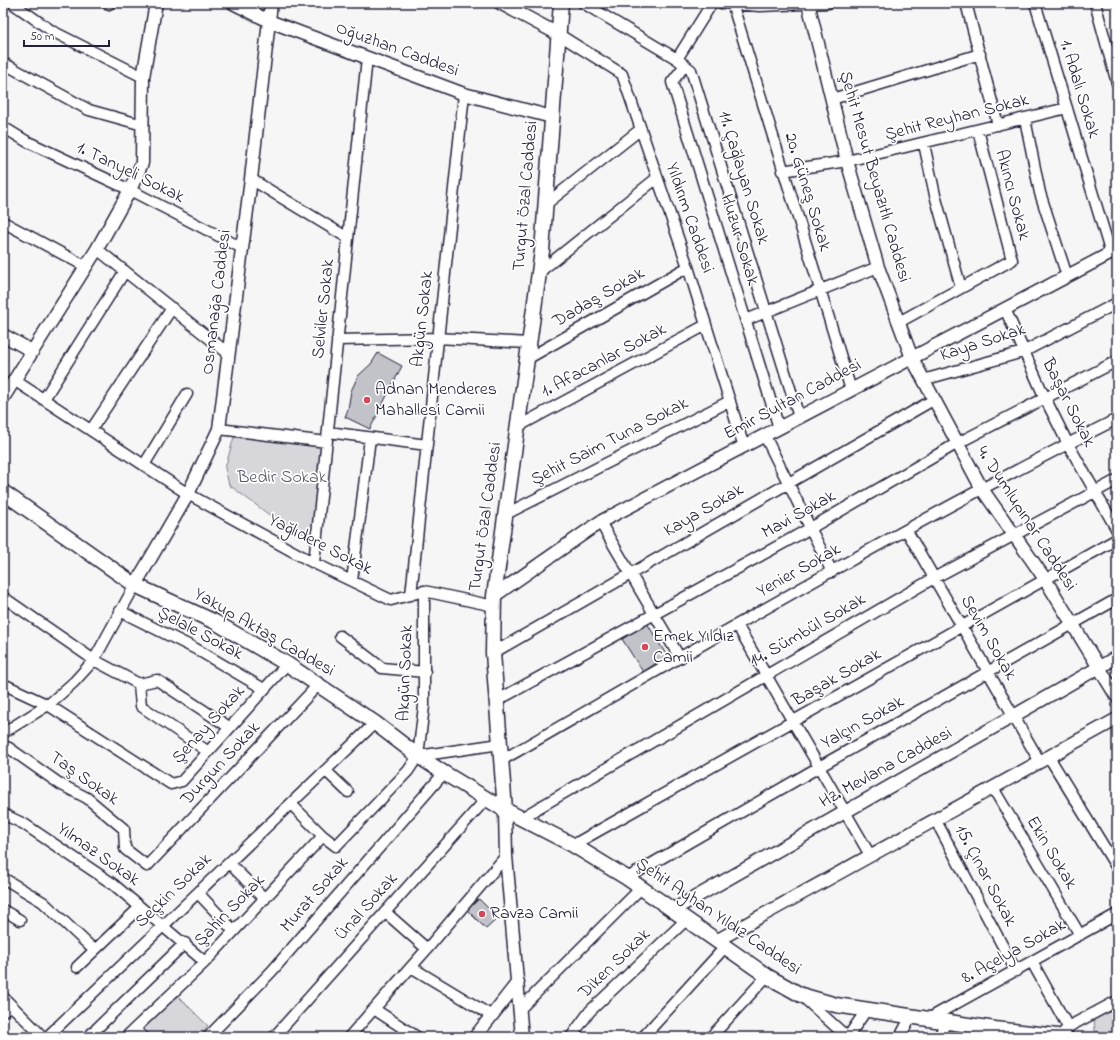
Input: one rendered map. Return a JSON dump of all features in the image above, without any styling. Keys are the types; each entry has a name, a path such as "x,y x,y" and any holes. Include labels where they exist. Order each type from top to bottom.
{"main road":[{"name":"Turgut Özal Caddesi","path":"505,810 498,700 493,653 494,601 527,359 546,204 561,3"},
{"name":"Yakup Aktaş Caddesi","path":"5,496 135,585 215,622 287,664 375,723 418,756 505,810"},
{"name":"Şehit Ayhan Yıldız Caddesi","path":"505,810 573,845 627,878 767,976 801,995 836,1005 946,1022 993,1033 1064,1034"}],"street":[{"path":"12,3 52,31 143,77"},
{"path":"3,398 97,249 130,190 142,163 143,77 156,3"},
{"name":"Oğuzhan Caddesi","path":"234,3 269,21 464,94 552,117"},
{"name":"Osmanağa Caddesi","path":"135,585 188,494 219,429 251,179 271,3"},
{"path":"500,3 558,34"},
{"name":"11. Çağlayan Sokak","path":"583,3 681,62 691,70 799,417"},
{"path":"681,62 712,3"},
{"path":"721,3 760,6 828,3"},
{"path":"966,3 998,125"},
{"name":"1. Adalı Sokak","path":"1035,3 1067,108 1114,252"},
{"path":"1095,3 1117,83"},
{"name":"20. Güneş Sokak","path":"732,4 782,171 851,390"},
{"name":"Şehit Mesut Beyazıtlı Caddesi","path":"808,4 847,161 878,267 912,358"},
{"name":"Yıldırım Caddesi","path":"558,34 622,74 688,267 744,446"},
{"path":"832,99 980,54"},
{"name":"Selviler Sokak","path":"314,563 367,58"},
{"name":"Huzur Sokak","path":"681,62 672,82 779,428"},
{"path":"3,63 89,110 143,125"},
{"name":"Akgün Sokak","path":"410,595 464,94"},
{"name":"Şehit Reyhan Sokak","path":"782,171 847,161 924,144 1067,108"},
{"path":"1025,118 1040,193 1068,276"},
{"name":"1. Tanyeli Sokak","path":"3,127 26,141 130,190 242,248"},
{"path":"546,204 641,129"},
{"name":"Akıncı Sokak","path":"899,322 1012,260 978,130"},
{"path":"924,144 935,195 961,288"},
{"path":"538,273 657,178"},
{"path":"251,179 348,238"},
{"path":"3,222 85,266"},
{"path":"97,249 229,354"},
{"name":"Emir Sultan Caddesi","path":"494,601 600,522 1114,252"},
{"name":"Dadaş Sokak","path":"527,359 688,267"},
{"path":"746,320 878,267"},
{"path":"44,399 125,271"},
{"name":"Kaya Sokak","path":"922,380 1023,352 1117,303"},
{"path":"91,430 172,308"},
{"name":"Başar Sokak","path":"1005,309 1023,352 1068,444 1117,530"},
{"name":"1. Afacanlar Sokak","path":"517,427 706,325"},
{"path":"3,335 32,351"},
{"path":"337,340 437,338 528,343"},
{"name":"4. Dumlupınar Caddesi","path":"912,358 956,444 982,489 1013,536 1045,579 1117,697"},
{"name":"Mavi Sokak","path":"498,700 809,529 956,444 1117,360"},
{"name":"Yağlıdere Sokak","path":"14,380 188,494 314,563 392,600 424,591 494,601"},
{"path":"144,465 187,394"},
{"name":"Kaya Sokak","path":"493,653 933,400"},
{"name":"Şehit Saim Tuna Sokak","path":"506,514 730,401"},
{"name":"Yenier Sokak","path":"502,760 737,625 907,530 1117,419"},
{"path":"219,429 327,437 370,438 427,445"},
{"path":"764,436 809,529 832,572"},
{"path":"352,581 370,438"},
{"name":"14. Sümbül Sokak","path":"521,818 934,578 1117,480"},
{"path":"600,522 680,658"},
{"name":"Sevim Sokak","path":"907,530 1014,717 1117,868"},
{"name":"Başak Sokak","path":"573,845 1117,539"},
{"path":"3,733 48,705 74,682 94,660 135,585"},
{"name":"Akgün Sokak","path":"418,756 424,706 424,591"},
{"path":"3,597 94,660 139,684 157,680 229,727"},
{"name":"Yalçın Sokak","path":"627,878 819,767 1117,599"},
{"name":"Şelale Sokak","path":"120,611 196,649 264,689"},
{"path":"737,625 870,855"},
{"path":"340,636 382,668 424,672"},
{"name":"Hz. Mevlana Caddesi","path":"673,910 1117,657"},
{"name":"Şenay Sokak","path":"3,684 48,705 171,784 182,781 207,751 287,664"},
{"path":"139,684 141,706 207,751"},
{"name":"Durgun Sokak","path":"148,866 318,685"},
{"path":"643,1037 721,943 870,855 1117,719"},
{"name":"Seçkin Sokak","path":"47,1037 375,723"},
{"path":"291,804 323,836 336,846 408,771 418,756 500,744"},
{"name":"Taş Sokak","path":"3,746 9,748 60,784 87,798 103,811 124,829 125,849 148,866"},
{"path":"326,771 348,792"},
{"name":"Murat Sokak","path":"210,1037 272,971 444,773"},
{"name":"Ekin Sokak","path":"993,788 1080,935"},
{"name":"Ünal Sokak","path":"274,1037 486,799"},
{"name":"Turgut Özal Caddesi","path":"505,810 506,856 522,1037"},
{"name":"Yılmaz Sokak","path":"3,814 24,824 113,884 164,925 205,962"},
{"name":"15. Çınar Sokak","path":"935,819 1016,971"},
{"name":"Şahin Sokak","path":"126,1037 205,962 323,836"},
{"path":"363,1037 352,1034 428,949 506,856"},
{"path":"229,863 265,899"},
{"path":"3,878 43,902 94,950"},
{"path":"519,1010 641,888"},
{"path":"198,893 234,931"},
{"path":"77,967 140,907"},
{"path":"3,910 20,920"},
{"path":"386,912 428,949"},
{"name":"8. Açelya Sokak","path":"928,1019 1117,914"},
{"name":"Diken Sokak","path":"571,1037 590,1011 686,920"},
{"path":"88,1037 185,944"},
{"path":"1032,962 1064,1034 1117,1001"},
{"path":"411,967 492,1016"},
{"path":"711,1037 767,976"},
{"path":"474,1037 518,982"},
{"path":"801,995 847,1037 867,1009"},
{"path":"3,997 7,1008 43,1037"},
{"path":"374,1009 417,1037"},
{"path":"900,1037 911,1016"},
{"path":"939,1037 946,1022"},
{"path":"136,1028 145,1037"}],"green space":[{"name":"Bedir Sokak","path":"234,437 323,446 312,533 301,533 279,522 229,485 225,468"},
{"path":"177,995 208,1026 195,1037 152,1037 142,1028"},
{"path":"1117,1007 1117,1035 1095,1031 1094,1019"}],"building":[{"name":"Adnan Menderes Mahallesi Camii","path":"378,353 402,366 370,429 345,417 351,391 358,376 371,364"},
{"name":"Emek Yıldız Camii","path":"647,623 667,656 643,672 622,639"},
{"name":"Ravza Camii","path":"479,899 498,918 486,929 467,910"}],"place":[{"name":"Adnan Menderes Mahallesi Camii","path":"367,400"},
{"name":"Emek Yıldız Camii","path":"645,647"},
{"name":"Ravza Camii","path":"482,914"}]}
